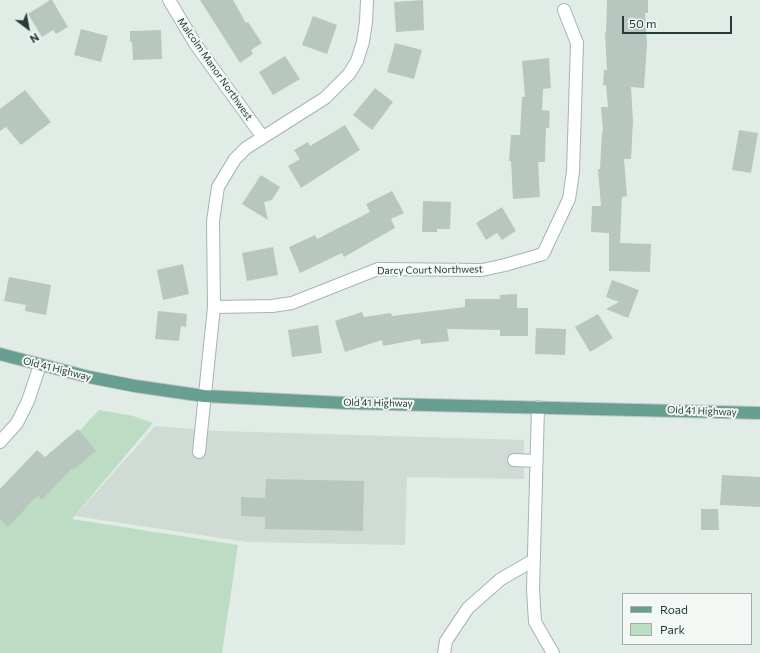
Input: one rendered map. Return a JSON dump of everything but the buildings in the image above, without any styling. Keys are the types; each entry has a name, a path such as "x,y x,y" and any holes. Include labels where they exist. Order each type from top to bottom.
{"main road":[{"name":"Old 41 Highway","path":"0,354 40,365 135,386 204,396 338,403 760,413"}],"street":[{"name":"Malcolm Manor Northwest","path":"169,0 196,45 262,136"},
{"path":"199,452 214,307 213,221 218,187 235,159 262,136 325,98 340,85 349,74 357,61 363,42 367,0"},
{"name":"Darcy Court Northwest","path":"214,307 272,306 292,303 378,269 482,270 543,254 569,199 573,172 577,43 564,10"},
{"path":"0,442 17,423 28,401 40,365"},
{"path":"538,407 534,560 535,622 552,653"},
{"path":"514,460 536,461"},
{"path":"444,653 446,641 468,608 501,578 534,560"}],"shaded area":[{"path":"155,426 219,431 524,440 524,479 407,477 405,545 247,542 75,516"}],"green space":[{"path":"99,410 133,416 153,423 72,519 238,545 222,653 0,653 0,515"}]}
